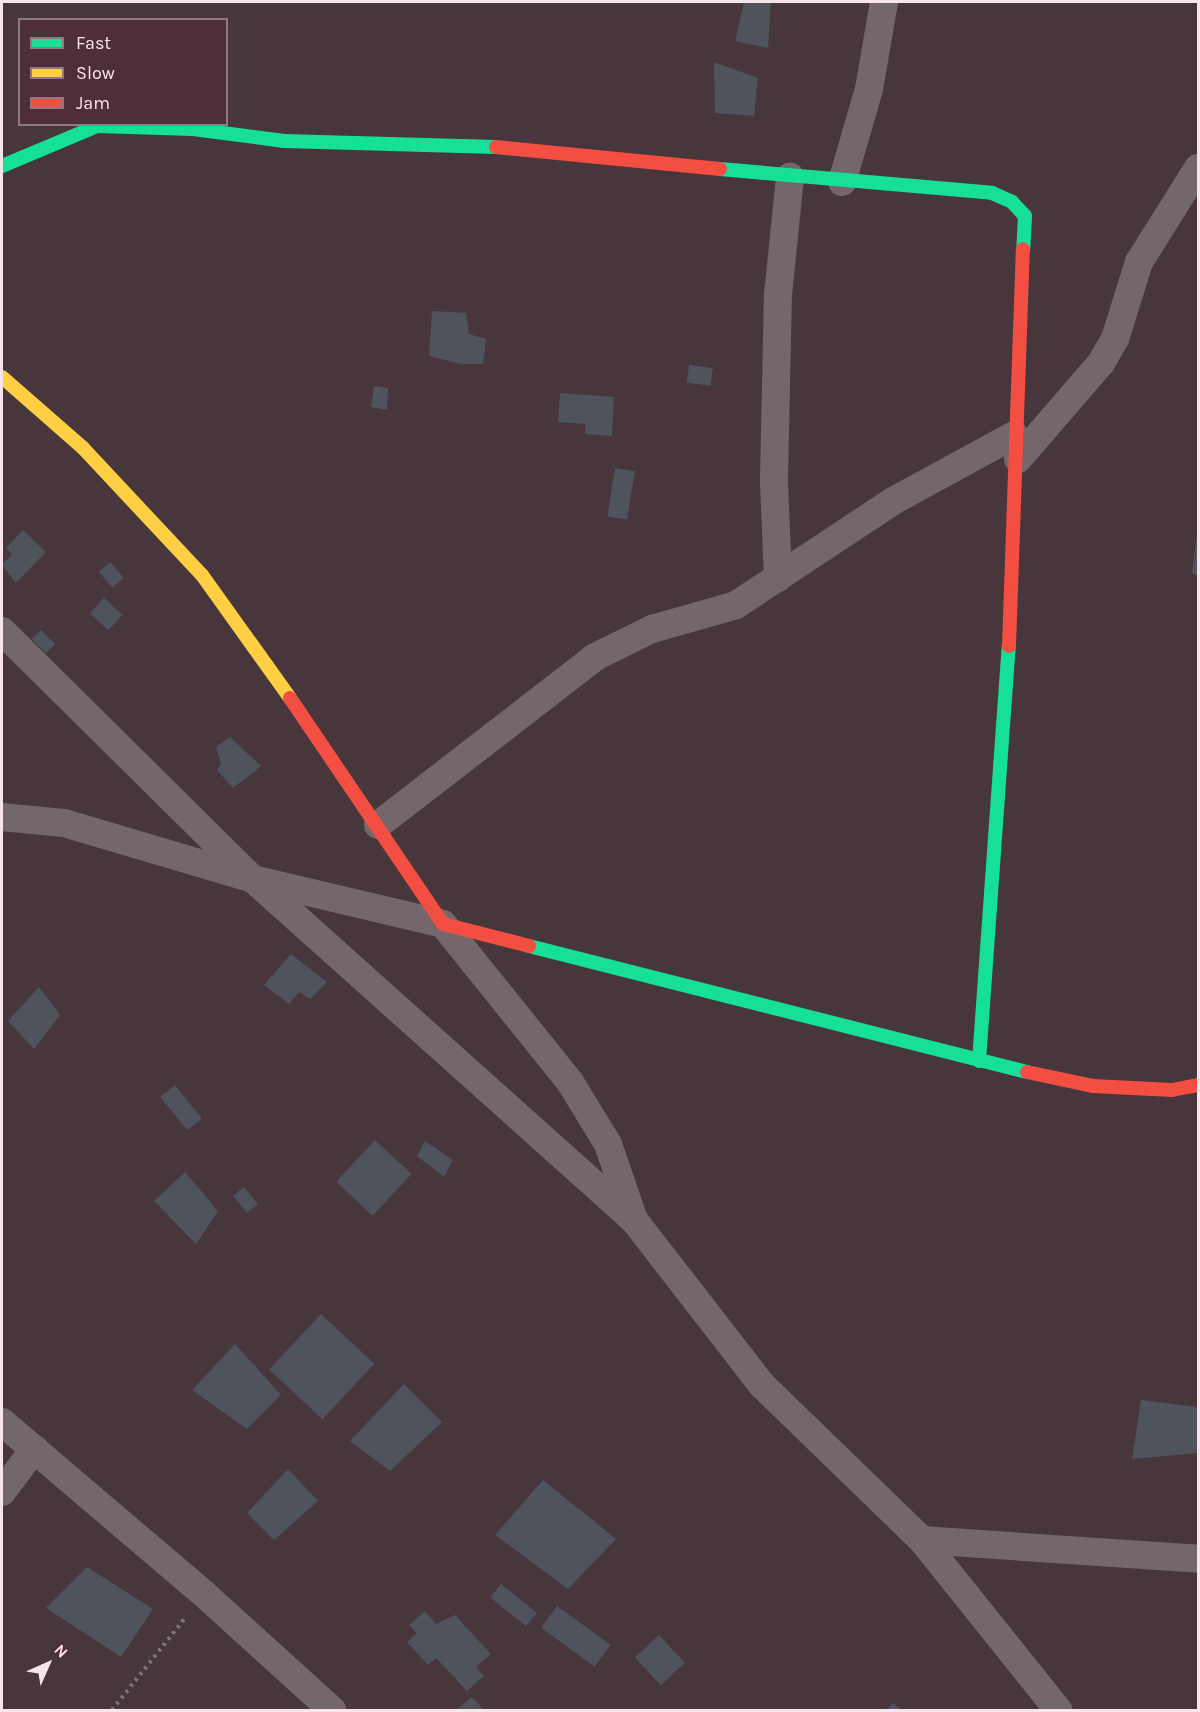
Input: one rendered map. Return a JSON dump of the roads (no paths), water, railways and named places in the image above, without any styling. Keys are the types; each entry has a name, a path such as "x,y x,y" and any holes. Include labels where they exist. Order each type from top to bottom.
{"street":[{"path":"842,182 869,89 884,2"},
{"path":"2,166 97,126 194,129 284,141 427,142 578,152 790,177 992,193 1012,202 1025,216 1006,703 979,1061"},
{"path":"378,825 595,657 652,629 736,604 893,501 1016,447 1101,363 1115,339 1139,262 1198,168"},
{"path":"778,578 774,481 778,295 790,177"},
{"path":"2,377 83,448 202,575 249,637 378,825 402,868 443,924 570,1082 608,1144 634,1220"},
{"path":"2,632 253,879 634,1220 762,1385 922,1540 1058,1710"},
{"path":"2,817 64,823 253,879 443,924 979,1061 1093,1086 1172,1090 1198,1085"},
{"path":"2,1422 204,1594 332,1710"},
{"path":"2,1492 34,1449"},
{"path":"922,1540 1198,1559"}]}
